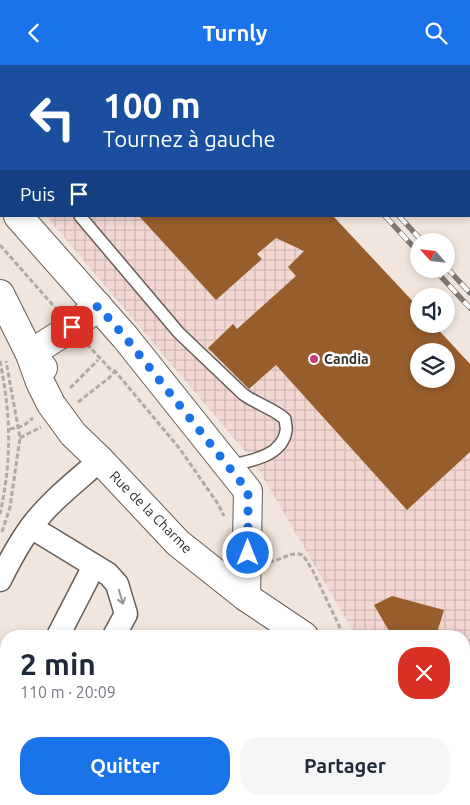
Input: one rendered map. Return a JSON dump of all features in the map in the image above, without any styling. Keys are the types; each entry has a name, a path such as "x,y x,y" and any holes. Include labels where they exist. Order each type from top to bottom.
{"street":[{"path":"19,217 125,337 248,491 246,597"},
{"name":"Rue de la Charme","path":"0,294 18,355 64,393 82,419 100,460 178,543 246,597 292,630"},
{"path":"18,355 72,327 98,306"},
{"path":"0,580 14,552 31,527 59,497 100,460"},
{"path":"31,527 108,574 117,584 126,614 117,630"},
{"path":"61,630 94,566"}],"lane":[{"path":"81,217 179,333 242,394 253,402 278,413 285,419 286,431 280,445 269,454 254,460 228,466"}],"path":[{"path":"0,536 10,507 20,438 17,427 18,355"},
{"path":"70,388 98,360"},
{"path":"0,361 10,429 6,485 0,514"},
{"path":"78,402 110,378 115,371"},
{"path":"10,429 23,426 38,414"},
{"path":"20,438 43,425"}],"shaded area":[{"path":"47,217 334,217 410,298 410,333 441,333 451,343 410,343 410,388 455,388 455,348 470,364 470,630 352,630 254,462"}],"building":[{"name":"Candia","path":"140,217 334,217 410,298 410,333 441,333 451,343 410,343 410,388 455,388 455,348 470,364 470,452 407,510 276,365 249,389 208,348 233,324 237,329 296,276 288,267 304,251 276,238 257,254 262,259 216,300"},
{"path":"392,596 444,610 438,630 389,630 374,605"}],"railway":[{"path":"386,217 410,243"},
{"path":"400,217 415,233"},
{"path":"455,277 470,293"},
{"path":"442,278 470,308"}],"place":[{"name":"Candia","path":"314,359"}],"route":[{"path":"72,327 98,306 248,491 248,553"}]}
